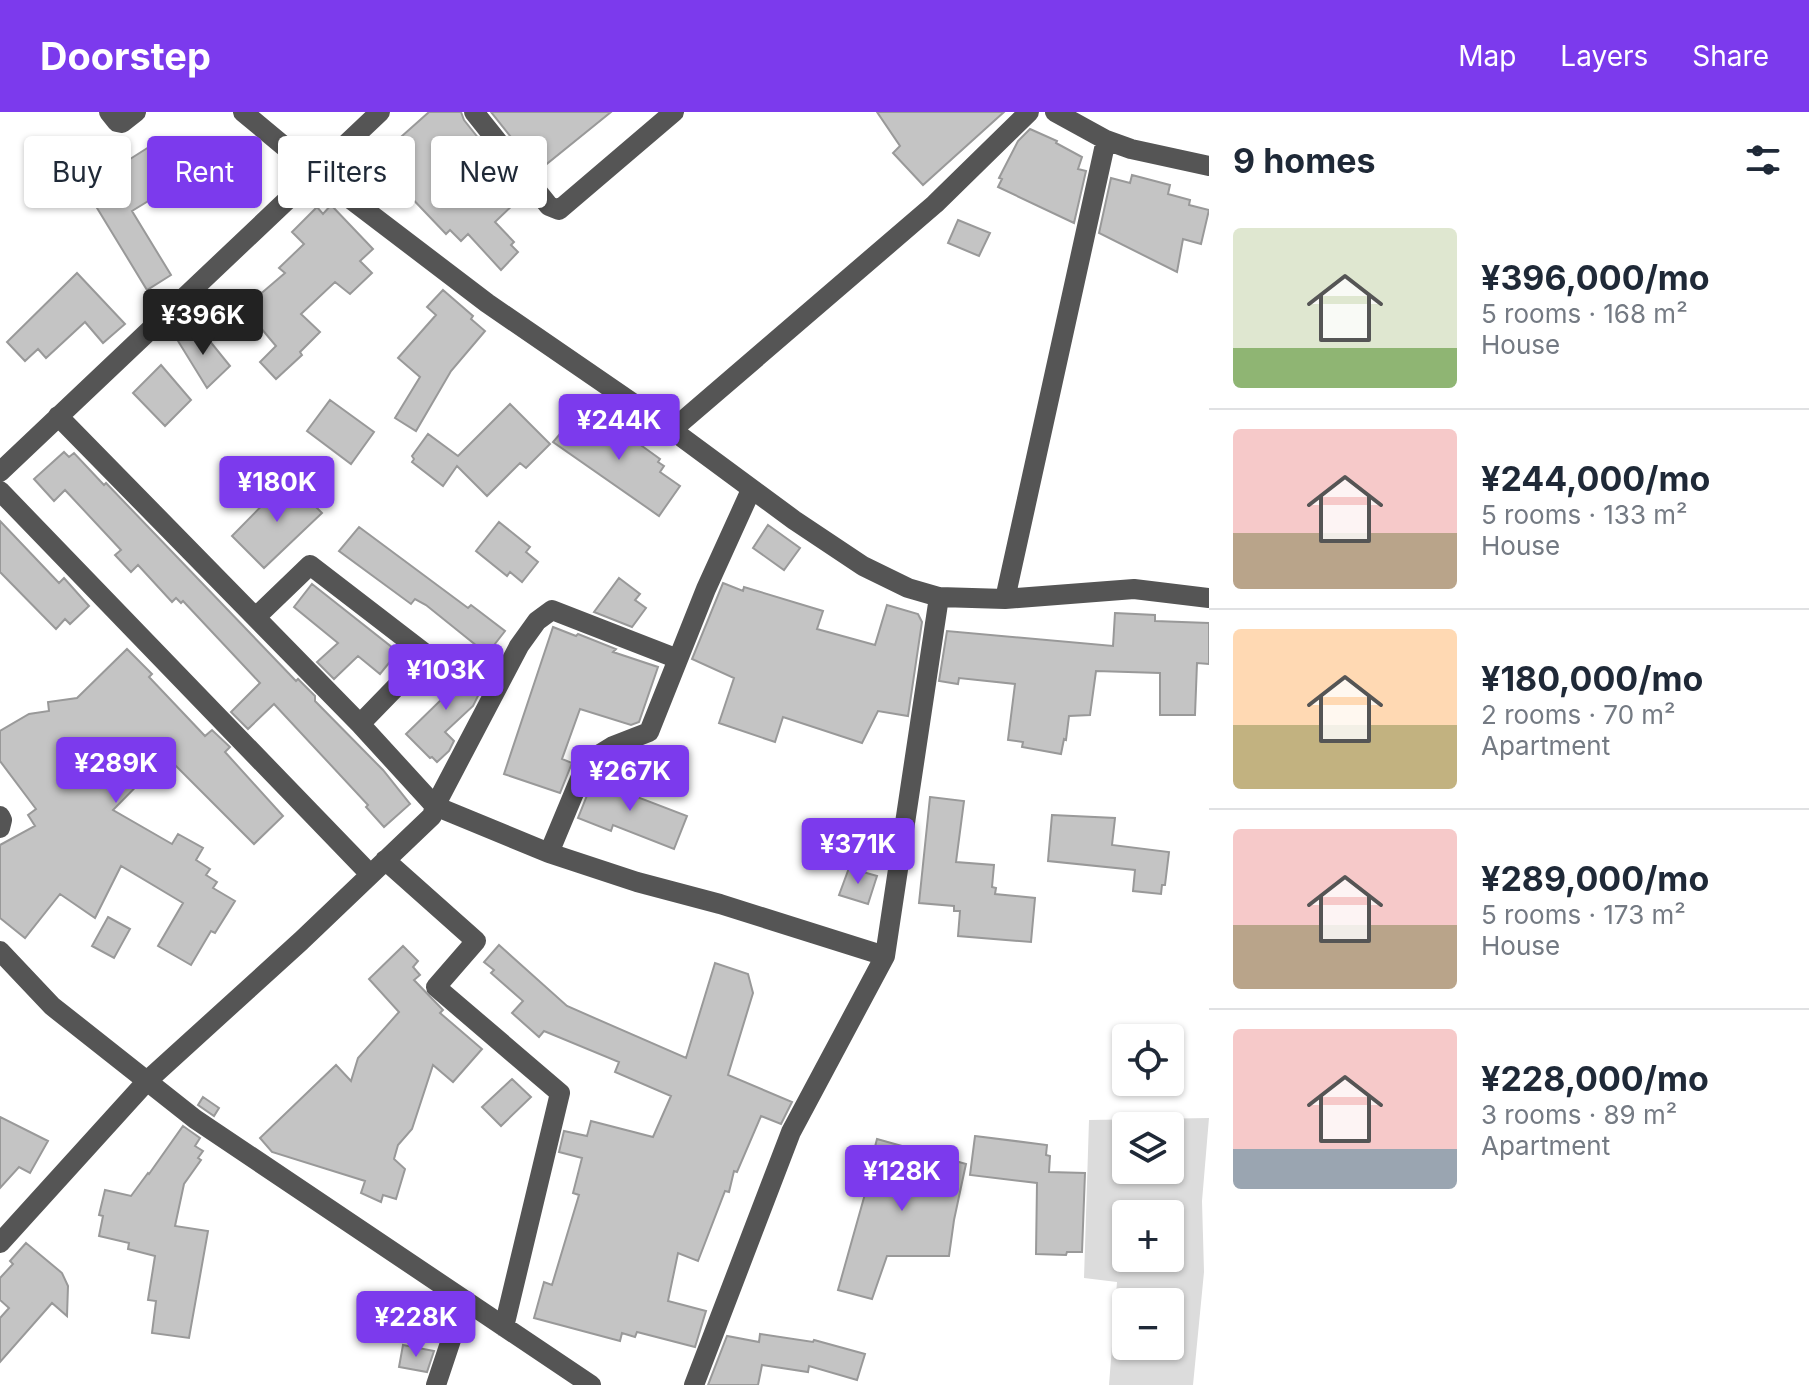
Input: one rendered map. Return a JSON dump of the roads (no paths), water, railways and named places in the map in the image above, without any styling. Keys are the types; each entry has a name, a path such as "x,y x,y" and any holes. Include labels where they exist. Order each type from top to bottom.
{"street":[{"path":"109,112 117,122 122,123 136,112"},
{"path":"243,112 278,141"},
{"path":"354,136 380,112"},
{"path":"474,112 549,206 559,210 674,112"},
{"path":"672,430 935,204 1029,112"},
{"path":"1055,112 1106,140 1131,149 1209,166"},
{"path":"1005,599 1106,140"},
{"path":"0,472 278,207"},
{"path":"362,208 487,303 672,430 751,490 863,566 908,588 939,597 1005,599 1134,589 1209,598"},
{"path":"58,416 360,724 435,806 549,853 885,956"},
{"path":"549,853 587,762 613,746 649,732 751,490"},
{"path":"0,491 377,866 476,941 436,987 560,1093 504,1327"},
{"path":"256,617 310,565 427,655 360,724"},
{"path":"694,1385 791,1132 885,956 939,597"},
{"path":"0,1243 147,1081 432,816 519,646 537,621 552,610 678,659"},
{"path":"0,816 0,828"},
{"path":"0,951 52,1006 195,1119 591,1385"},
{"path":"436,1385 464,1301"}]}
